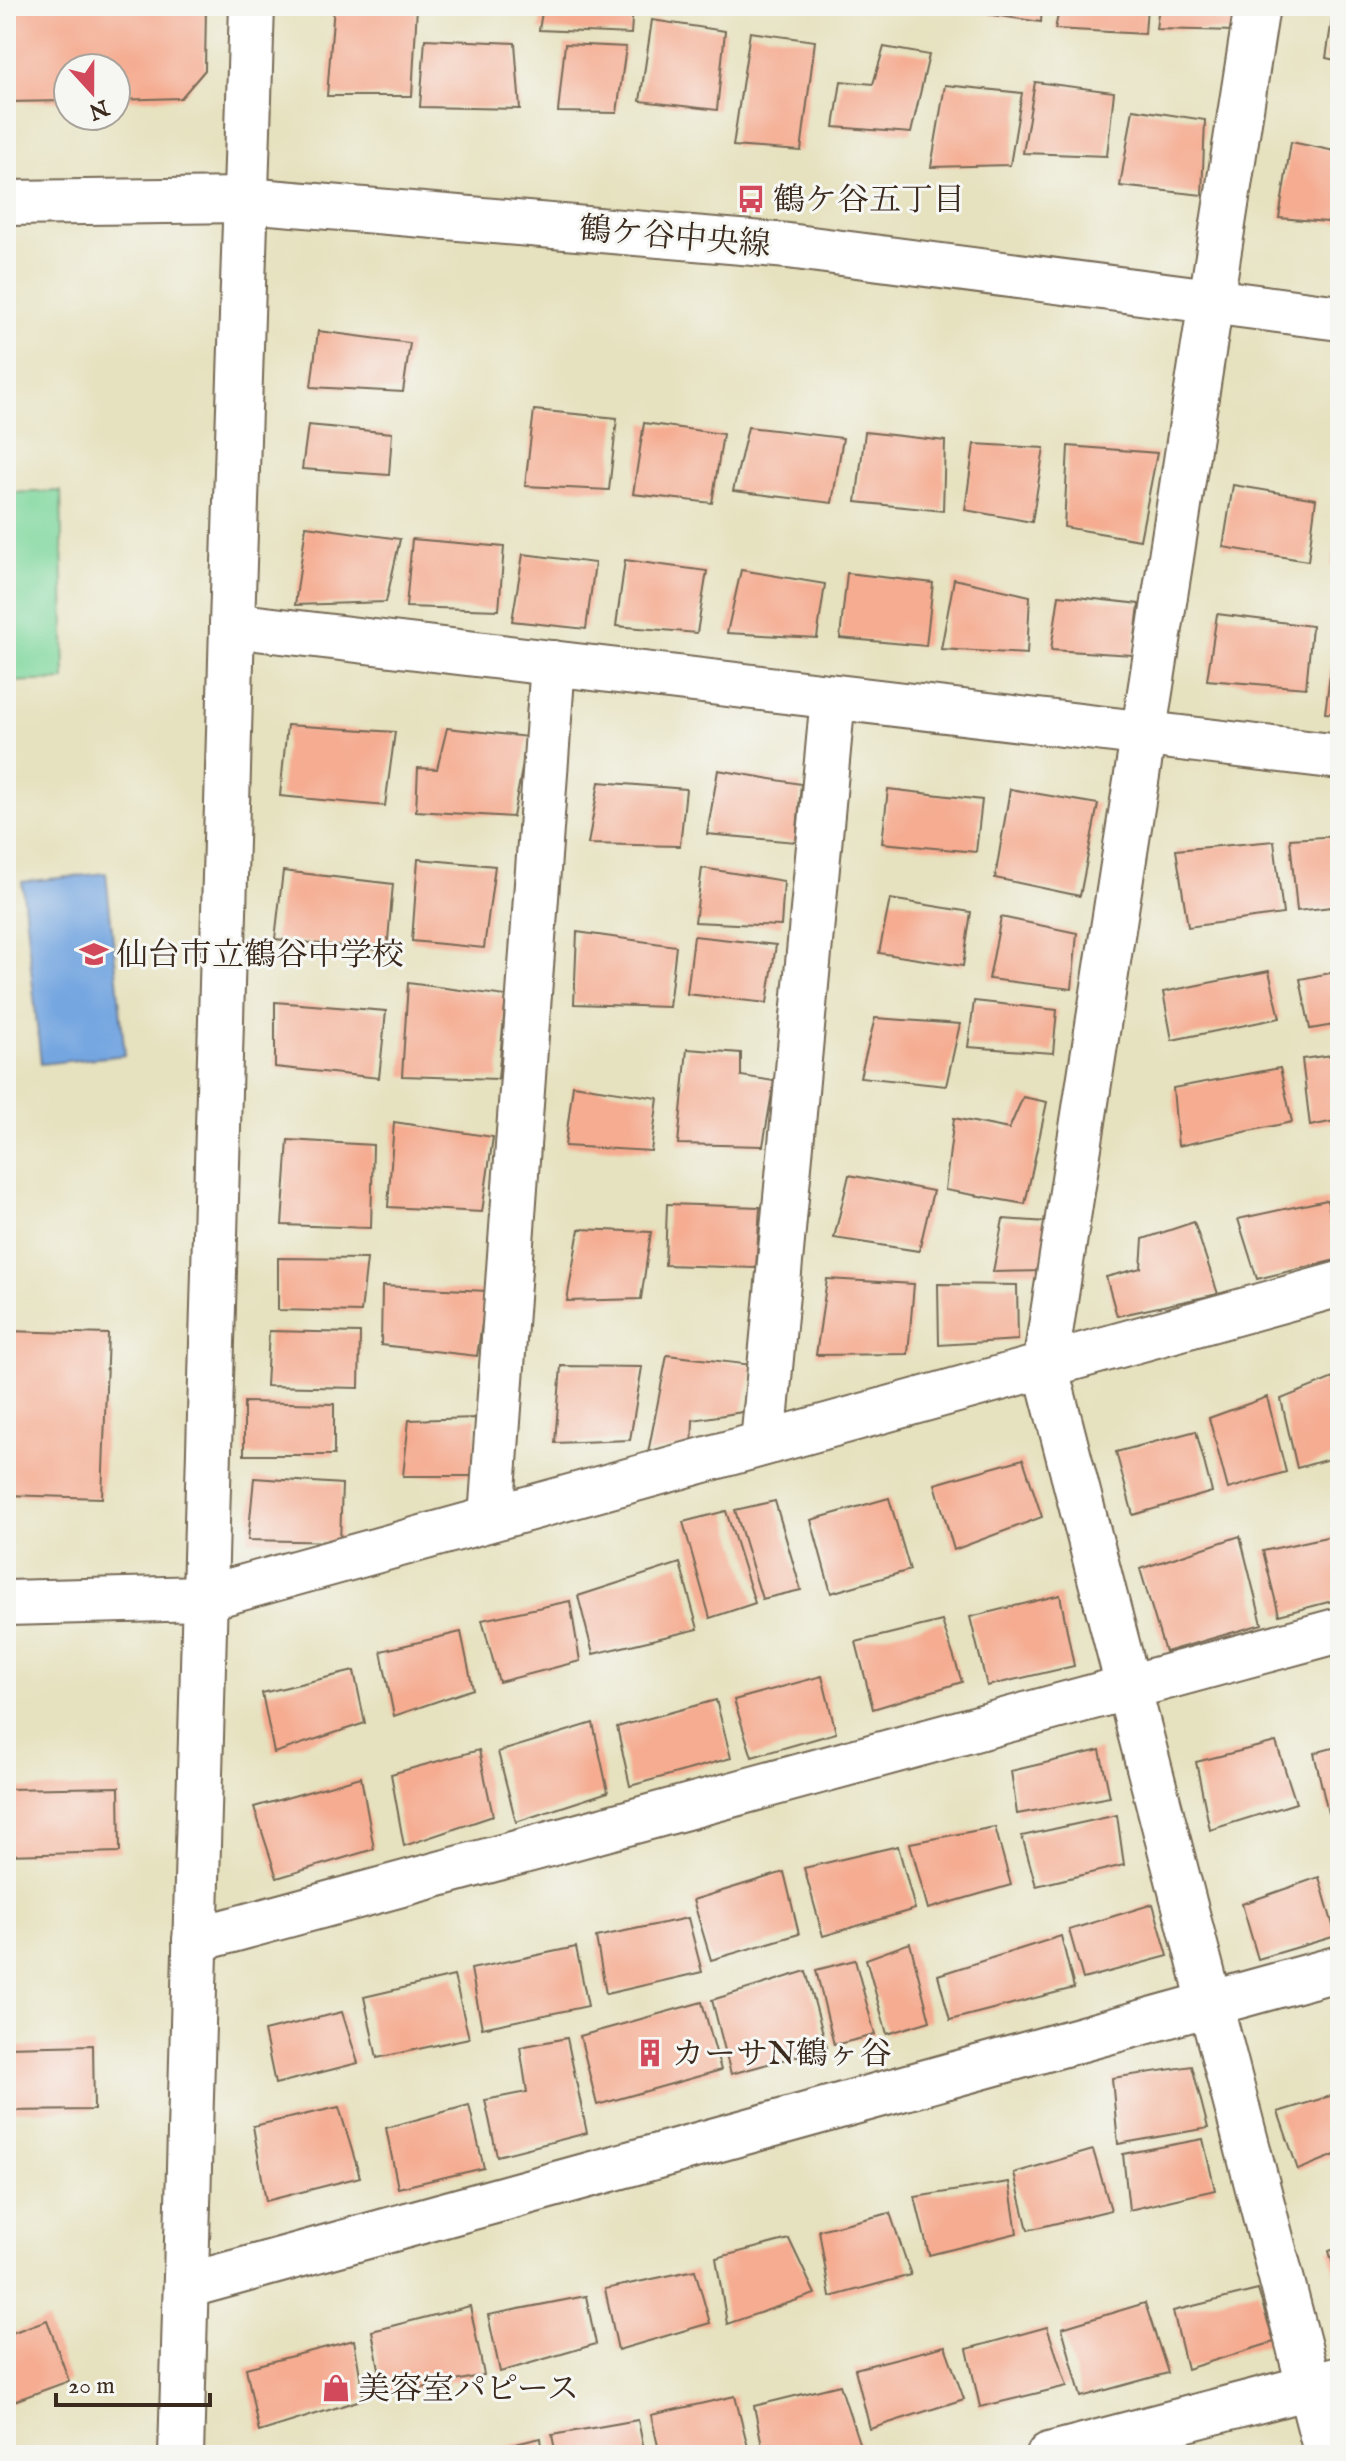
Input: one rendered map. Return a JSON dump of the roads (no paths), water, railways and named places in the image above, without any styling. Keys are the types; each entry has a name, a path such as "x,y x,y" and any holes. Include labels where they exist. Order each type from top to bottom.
{"street":[{"path":"181,2455 252,6"},
{"path":"1257,6 1045,1365 1210,2004 1325,2383 1327,2455"},
{"name":"鶴ケ谷中央線","path":"6,203 246,200 788,246 1340,318"},
{"path":"232,625 1340,757"},
{"path":"491,1518 553,663"},
{"path":"763,1443 833,697"},
{"path":"6,1603 205,1598 1340,1284"},
{"path":"195,1940 1340,1630"},
{"path":"186,2286 1340,1968"},
{"path":"1049,2455 1325,2383"}],"water":[{"path":"106,873 125,1055 41,1064 22,882"}],"place":[{"name":"鶴ケ谷五丁目","path":"751,199"},
{"name":"仙台市立鶴谷中学校","path":"94,954"},
{"name":"カーサN鶴ヶ谷","path":"650,2053"},
{"name":"美容室パピース","path":"336,2388"}]}
